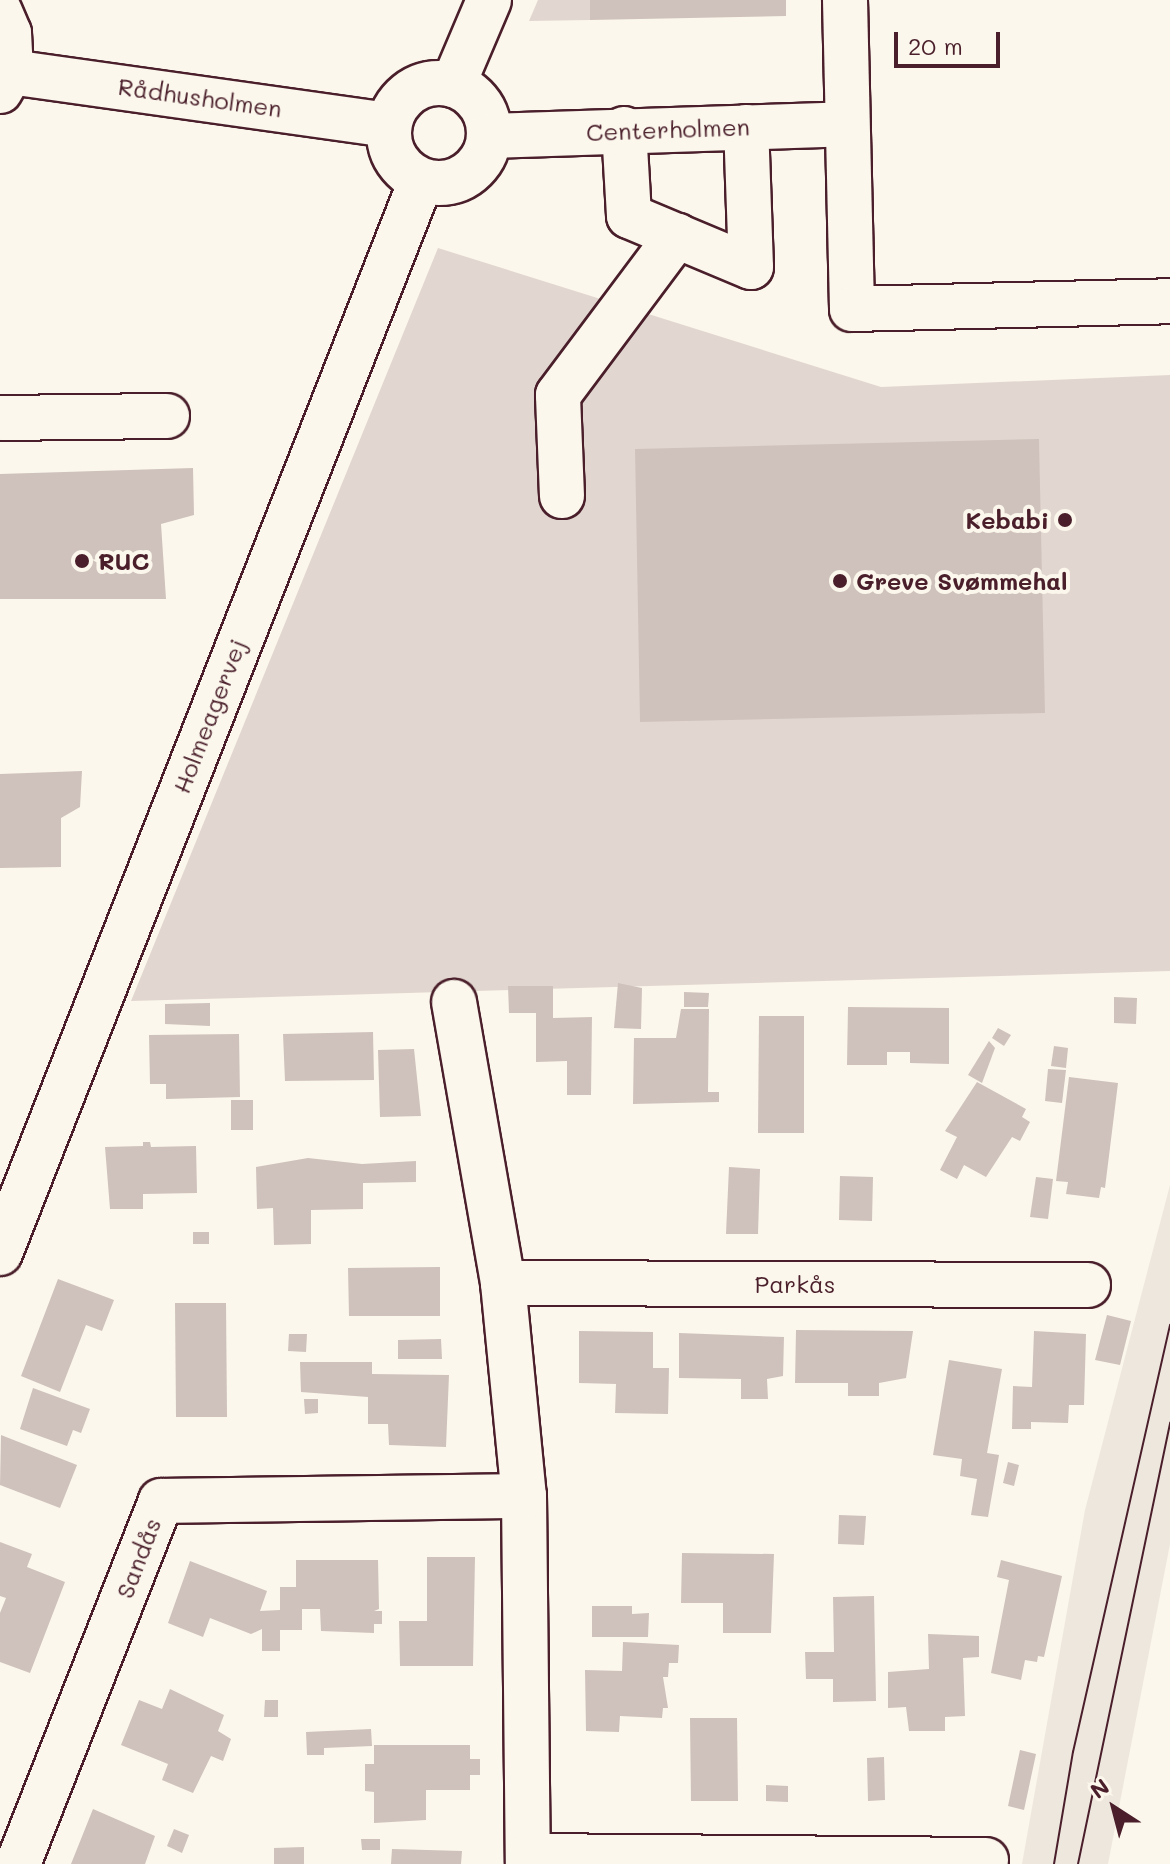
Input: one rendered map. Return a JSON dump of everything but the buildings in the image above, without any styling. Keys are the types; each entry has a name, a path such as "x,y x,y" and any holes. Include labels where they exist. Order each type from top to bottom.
{"street":[{"path":"453,85 489,0"},
{"path":"845,0 852,309 1170,301"},
{"name":"Rådhusholmen","path":"0,12 9,33 5,82 389,125"},
{"path":"453,85 480,104 489,136 473,170 440,184 421,181 395,159 389,125 395,109 419,86 453,85"},
{"name":"Centerholmen","path":"489,136 624,129 847,124"},
{"path":"624,129 629,216 751,267 746,127"},
{"name":"Holmeagervej","path":"0,1253 421,181"},
{"path":"562,496 558,395 677,236"},
{"path":"0,418 167,416"},
{"path":"454,1002 503,1283 524,1496 528,1860 986,1860"},
{"name":"Parkås","path":"503,1283 1088,1285"},
{"name":"Sandås","path":"18,1864 161,1501 524,1496"}],"shaded area":[{"path":"538,0 590,0 590,20 529,21"},
{"path":"438,248 881,387 1170,375 1170,971 131,1001"},
{"path":"1170,1185 1170,1544 1108,1864 1022,1864 1085,1510"}],"tram line":[{"path":"1054,1864 1073,1752 1170,1325"},
{"path":"1078,1864 1170,1422"}],"place":[{"name":"Kebabi","path":"1065,520"},
{"name":"RUC","path":"82,561"},
{"name":"Greve Svømmehal","path":"840,581"}]}
